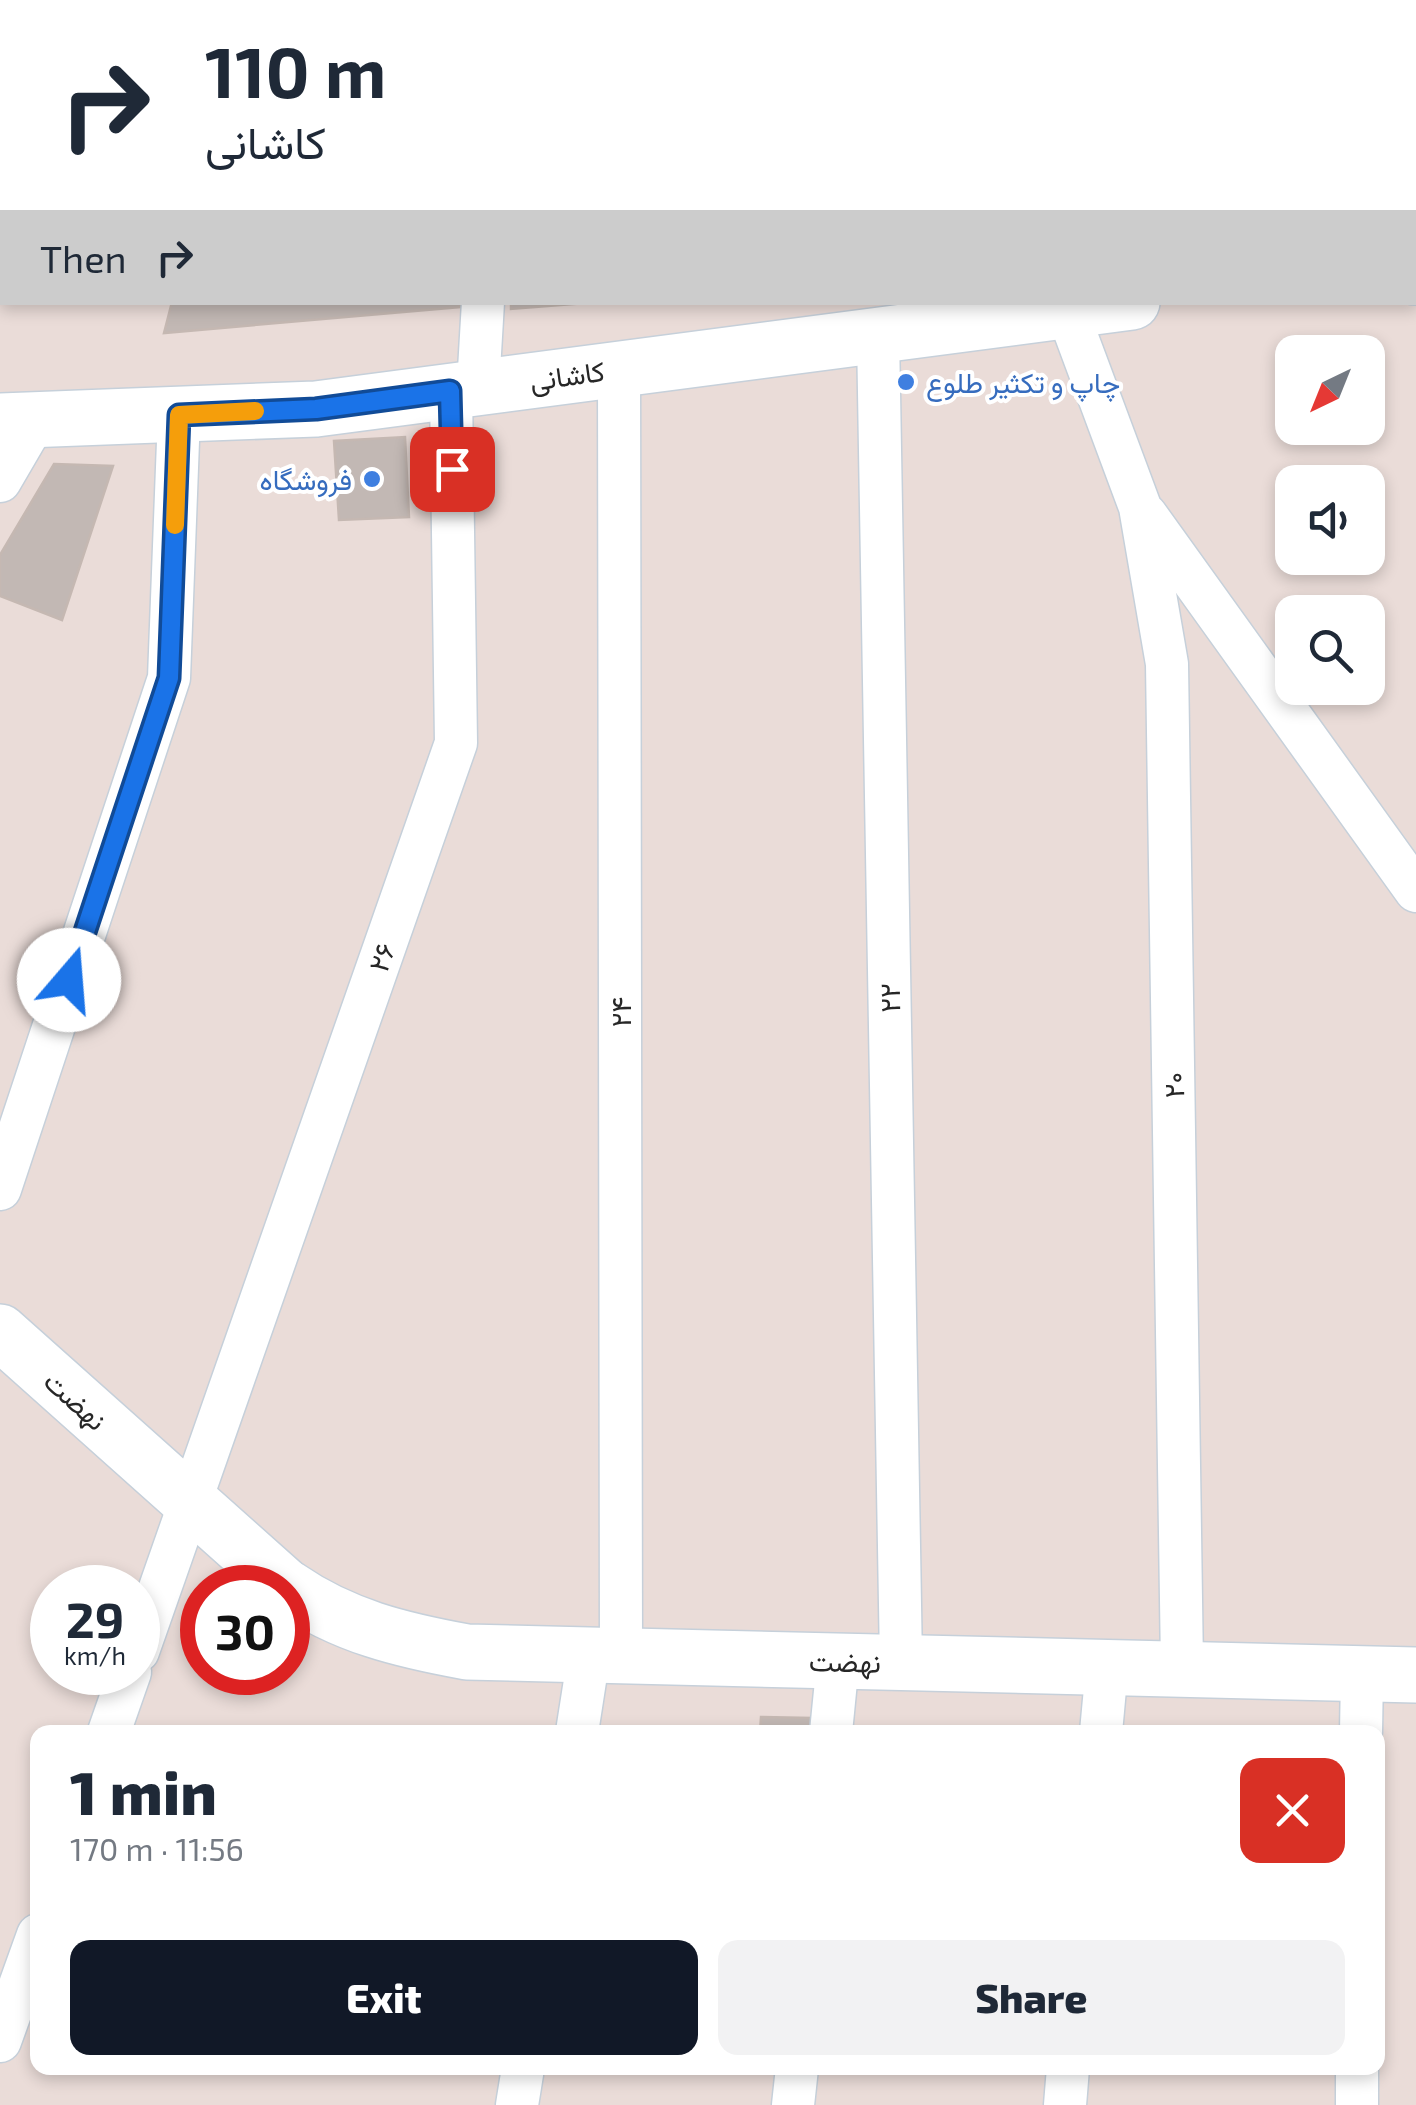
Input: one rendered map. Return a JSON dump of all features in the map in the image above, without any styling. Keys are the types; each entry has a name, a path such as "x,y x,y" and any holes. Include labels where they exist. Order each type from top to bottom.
{"main road":[{"name":"کاشانی","path":"18,421 316,409 878,334 941,314 1097,305"},
{"name":"نهضت","path":"0,1332 260,1565"},
{"name":"نهضت","path":"310,1603 326,1614 418,1643 467,1652 1182,1666 1416,1675"}],"street":[{"name":"۲۶","path":"160,1589 456,743 464,389 482,305"},
{"name":"۲۰","path":"1097,305 1140,507 1167,664 1182,1666"},
{"name":"۲۲","path":"878,334 901,1662"},
{"name":"۲۴","path":"580,1725 605,1655 619,368"},
{"path":"0,1189 169,678 179,415"},
{"path":"0,481 18,421"},
{"name":"۲۰","path":"1140,507 1416,891"},
{"path":"832,1725 838,1661"},
{"path":"1102,1725 1107,1667"},
{"path":"1362,1674 1362,1725"},
{"path":"111,1725 122,1695"},
{"path":"0,2041 30,1957"},
{"path":"517,2105 522,2075"},
{"path":"793,2105 796,2075"},
{"path":"1064,2105 1067,2075"},
{"path":"1357,2075 1357,2105"}],"building":[{"path":"171,305 460,305 460,307 164,333"},
{"path":"511,305 561,305 511,309"},
{"name":"فروشگاه","path":"405,437 409,517 339,520 334,441"},
{"path":"54,464 113,466 62,620 0,596 0,555"},
{"path":"761,1717 812,1718 812,1725 760,1725"}],"slow traffic":[{"path":"175,525 179,415 255,411"}],"place":[{"name":"چاپ و تکثیر طلوع","path":"906,382"},
{"name":"فروشگاه","path":"372,479"}],"route":[{"path":"69,980 169,678 179,415 316,409 450,391 452,469"}]}
